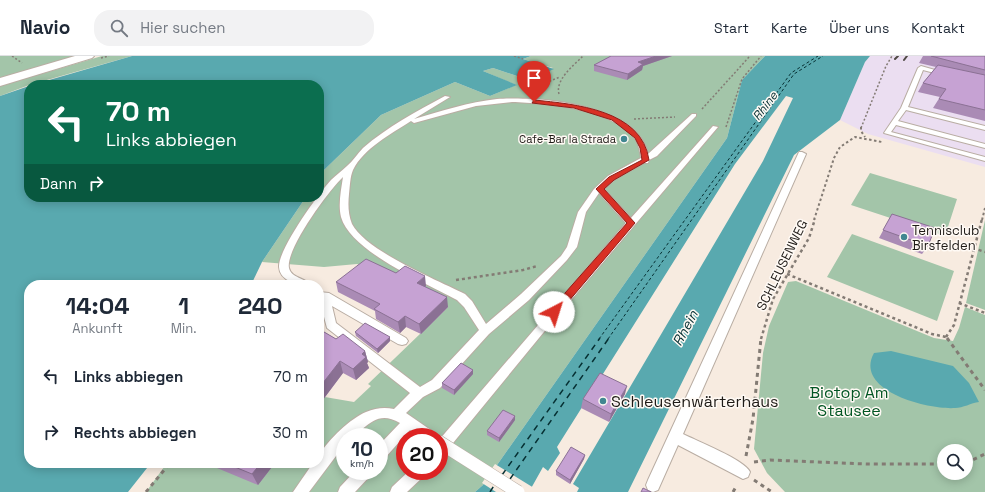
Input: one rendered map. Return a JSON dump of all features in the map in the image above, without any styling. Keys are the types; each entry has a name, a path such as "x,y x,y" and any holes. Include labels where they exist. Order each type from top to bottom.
{"main road":[{"path":"0,82 88,56"}],"lane":[{"path":"956,76 921,68 904,108 887,133 985,159"},
{"path":"324,195 332,184 350,168 363,152 402,124 447,97"},
{"path":"402,124 460,108 499,100 575,106 615,118 638,137 644,148 645,160"},
{"path":"904,108 985,128"},
{"path":"396,415 419,393 436,384 485,331 525,297 564,258 572,246 582,212 600,189 611,178 654,154 694,115"},
{"path":"894,122 985,146"},
{"path":"448,439 544,324 715,127"},
{"path":"653,485 802,154"},
{"path":"350,168 343,207 345,219 350,228 359,238 378,253 461,297 468,304 485,331"},
{"path":"600,189 631,223"},
{"path":"296,280 288,275 284,268 288,252 319,202"},
{"path":"324,296 402,341"},
{"path":"324,302 331,325 419,393"},
{"path":"324,461 350,428 371,414 383,412 396,415 417,428"},
{"path":"388,446 411,424"},
{"path":"675,437 744,468"},
{"path":"448,448 518,492"},
{"path":"300,492 319,468"},
{"path":"346,492 357,480"},
{"path":"397,492 410,480"}],"path":[{"path":"514,56 523,59"},
{"path":"526,90 560,77 571,70 583,56"},
{"path":"615,118 658,119 694,115 709,103 750,56"},
{"path":"715,127 728,127 742,79 761,56"},
{"name":"SCHLEUSENWEG","path":"733,492 744,468 753,419 759,351 764,325 773,299 809,238 837,152 849,139 855,137 865,137 861,130 862,126 886,66 892,56"},
{"path":"745,62 755,63"},
{"path":"560,77 557,83 560,96 575,106"},
{"path":"946,338 954,325 985,208"},
{"path":"974,248 985,252"},
{"path":"434,282 523,270 564,258"},
{"path":"787,274 932,334 946,338 985,390"},
{"path":"959,303 985,312"},
{"path":"973,460 985,454"},
{"path":"744,468 770,460 866,464 937,464"},
{"path":"146,492 166,468"},
{"path":"744,468 772,492"}],"shaded area":[{"path":"870,56 985,56 985,167 868,134 840,120 865,62"}],"green space":[{"path":"0,56 78,56 0,79"},
{"path":"102,56 132,56 47,80 24,80 24,87 0,96 0,86"},
{"path":"531,56 765,56 742,80 727,138 483,485 475,492 146,492 163,468 324,468 324,397 354,402 371,386 368,384 448,307 357,264 324,267 262,262 303,202 324,202 324,170 381,115 455,82 490,96 516,85 483,71 493,68 529,80 553,68 523,59"},
{"path":"870,173 957,199 945,236 851,205"},
{"path":"985,220 985,310 966,303"},
{"path":"852,234 954,271 937,321 827,277"},
{"name":"Biotop Am Stausee","path":"796,281 934,338 953,341 959,328 965,307 985,315 985,492 785,492 767,473 754,449 763,353 769,326 788,282"}],"water":[{"path":"132,56 531,56 523,59 554,69 529,80 493,68 483,71 517,85 490,96 455,82 381,115 324,170 324,80 49,80"},
{"path":"765,56 870,56 865,62 840,120 794,155 628,492 577,492 579,488 573,484 763,161 793,98 786,96 735,164 557,447 560,453 548,471 543,467 529,492 475,492 483,485 727,138 742,80"},
{"path":"24,88 24,202 303,202 262,262 253,280 24,280 24,468 147,468 128,492 0,492 0,96"},
{"path":"891,351 953,366 969,383 979,402 958,408 943,408 928,406 897,396 884,388 874,378 870,366 874,353"}],"pier":[{"path":"495,464 534,488 531,492 496,492 482,483"}],"building":[{"path":"611,56 656,56 638,62 643,64 628,74 594,65"},
{"path":"931,56 985,56 985,70"},
{"path":"938,65 985,75 985,110 939,99 946,89 923,83"},
{"path":"892,214 935,228 928,246 883,230"},
{"path":"366,259 396,273 405,266 425,276 417,283 447,297 419,324 405,316 398,322 374,309 380,304 336,282"},
{"path":"365,323 390,337 377,349 355,332"},
{"path":"324,332 336,339 343,334 365,351 362,354 366,357 353,369 340,361 324,382"},
{"path":"461,363 473,370 454,390 442,383"},
{"name":"Schleusenwärterhaus","path":"600,373 627,386 611,414 583,399"},
{"path":"503,410 515,416 499,438 487,431"},
{"path":"571,447 585,455 570,480 556,471"},
{"path":"237,468 257,468 252,474"},
{"path":"643,488 651,492 641,492"}],"ferry route":[{"path":"599,339 791,73 818,56"},
{"path":"608,339 794,74 823,56"},
{"path":"502,475 600,338"},
{"path":"510,479 609,338"},
{"path":"490,492 495,484"}],"railway":[{"path":"895,59 898,56"},
{"path":"904,60 907,56"}],"place":[{"name":"Cafe-Bar la Strada","path":"624,139"},
{"name":"Tennisclub Birsfelden","path":"904,237"},
{"name":"Schleusenwärterhaus","path":"603,401"}],"route":[{"path":"534,102 575,106 615,118 638,137 644,148 645,160 611,178 600,189 631,223 554,312"}],"water label":[{"name":"Rhine","path":"765,106"},
{"name":"Rhein","path":"685,328"}]}
